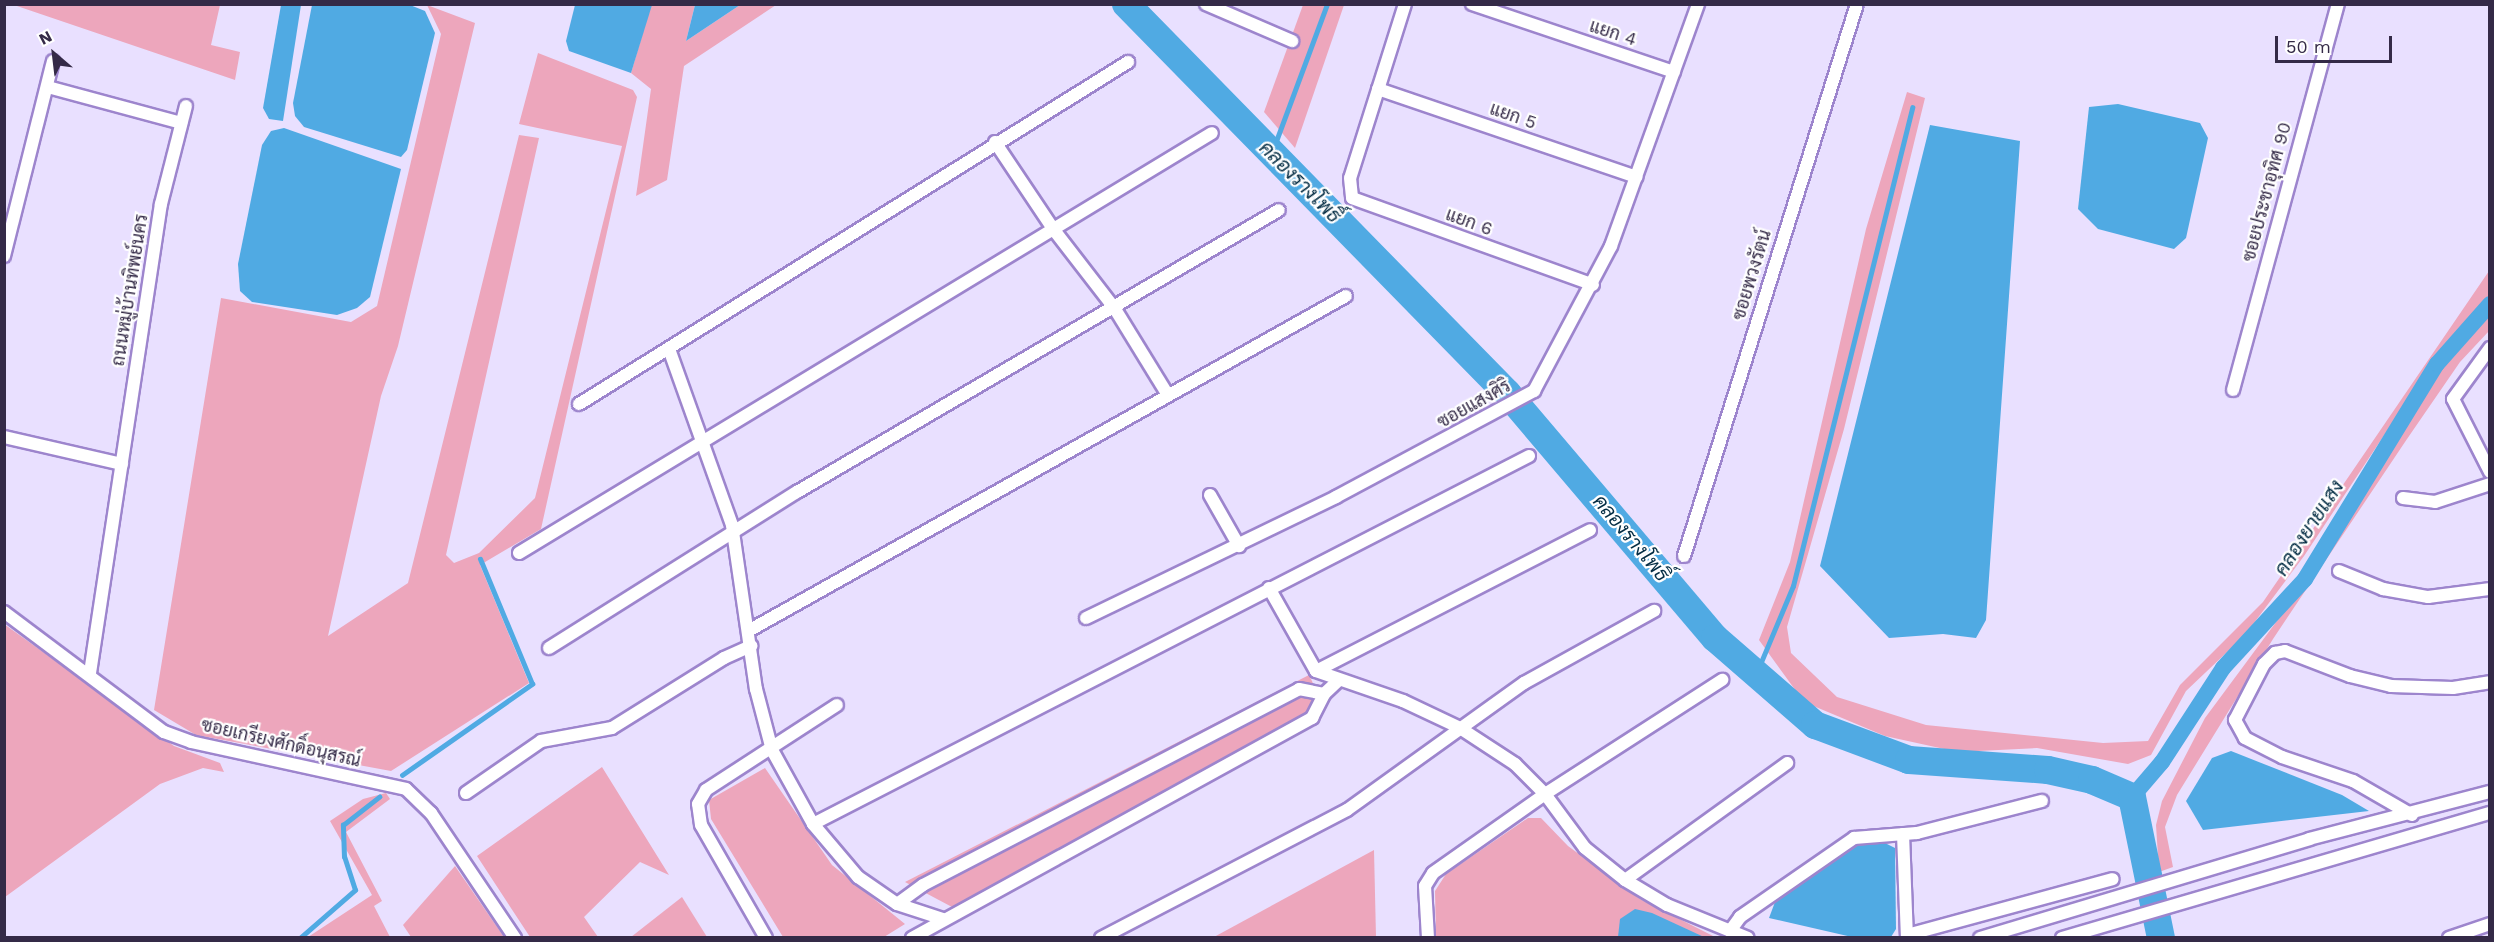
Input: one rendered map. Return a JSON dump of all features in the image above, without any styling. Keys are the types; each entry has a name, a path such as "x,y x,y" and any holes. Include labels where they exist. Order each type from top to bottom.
{"street":[{"path":"1206,4 1293,41"},
{"path":"1378,89 1405,4"},
{"name":"แยก 4","path":"1472,4 1674,72"},
{"name":"ซอยแสงศิริ","path":"1086,618 1239,546 1507,408 1534,391 1593,285 1636,177 1698,4"},
{"name":"ซอยพวงรัตน์","path":"1684,556 1857,4"},
{"name":"ซอยประชาอุทิศ 90","path":"2233,390 2338,4"},
{"path":"4,256 53,61"},
{"path":"579,404 995,142 1128,62"},
{"path":"48,87 181,123"},
{"name":"แยก 5","path":"1378,89 1636,177"},
{"name":"แยก 6","path":"1378,89 1348,190 1360,202 1593,285"},
{"name":"ถนนหมู่บ้านทิพย์นคร","path":"90,673 161,204 186,106"},
{"path":"519,552 703,438 1212,134"},
{"path":"995,142 1054,230 1115,309 1168,395"},
{"path":"549,648 733,532 1115,309 1279,210"},
{"path":"750,630 1346,296"},
{"path":"2490,348 2453,399 2490,472"},
{"path":"669,349 703,438 733,532 750,630 756,689 772,750 813,824 858,877 897,904 944,919"},
{"path":"4,437 122,464"},
{"path":"813,824 1529,456"},
{"path":"2403,498 2435,502 2490,484"},
{"path":"1210,495 1239,546"},
{"path":"1316,671 1590,530"},
{"path":"2339,571 2383,589 2428,597 2490,589"},
{"path":"1269,588 1316,671 1403,701 1460,728 1515,764 1545,794 1585,848 1625,880 1667,906 1748,938"},
{"path":"1101,938 1347,810 1460,728 1566,658 1654,611"},
{"name":"ซอยเกรียงศักดิ์อนุสรณ์","path":"4,612 90,673 164,732 192,742 406,789 431,813 515,938"},
{"path":"466,793 541,741 612,728 717,662 751,646"},
{"path":"2412,815 2353,780 2282,757 2246,738 2235,720 2264,664 2285,651 2350,676 2391,686 2453,688 2490,682"},
{"path":"912,938 1312,718 1324,694 1339,680"},
{"path":"1428,938 1425,886 1433,873 1545,794 1722,680"},
{"path":"897,904 923,885 1299,689 1324,694"},
{"path":"766,938 701,825 698,804 706,790 772,750 837,705"},
{"path":"1625,880 1787,763"},
{"path":"1980,938 2105,902 2205,869 2412,815 2490,792"},
{"path":"1730,931 1740,917 1842,844 1861,835 1903,834 2042,801"},
{"path":"2062,938 2490,813"},
{"path":"1903,834 1907,936 2113,879"},
{"path":"2449,938 2490,924"}],"shaded area":[{"path":"14,5 220,5 211,45 240,52 235,80"},
{"path":"427,5 475,23 398,346 381,396 328,636 408,583 519,135 539,138 446,555 454,563 479,553 535,498 622,146 519,124 538,53 633,90 637,97 541,529 480,565 529,683 391,771 196,735 154,710 221,298 351,322 377,306 441,34"},
{"path":"651,5 695,5 686,41 740,5 776,5 684,66 667,180 636,196 651,89 631,73"},
{"path":"1303,5 1344,5 1295,148 1264,112"},
{"path":"1907,92 1925,98 1844,429 1787,627 1791,653 1837,697 1926,725 2103,743 2148,741 2180,685 2263,602 2489,271 2489,296 2428,369 2304,556 2245,635 2186,691 2151,755 2128,764 2037,748 1958,752 1885,736 1804,702 1759,640 1790,562 1866,229"},
{"path":"2489,314 2489,331 2460,362 2407,439 2273,639 2177,795 2165,827 2173,867 2159,872 2156,825 2162,801 2205,718 2291,602 2448,355"},
{"path":"4,624 174,746 220,763 224,772 203,768 160,784 5,897"},
{"path":"1309,675 1325,708 952,907 905,882"},
{"path":"602,767 669,875 640,862 584,917 598,937 530,937 477,856"},
{"path":"765,768 832,865 905,924 884,937 783,937 711,819 709,800"},
{"path":"386,793 390,799 346,832 382,901 374,906 390,937 308,937 372,895 330,821 363,799"},
{"path":"1528,818 1541,818 1568,846 1640,899 1715,937 1436,937 1435,891 1446,874"},
{"path":"1374,850 1376,937 1214,937"},
{"path":"455,866 504,937 411,937 403,925"},
{"path":"682,897 707,937 631,937"}],"water":[{"path":"695,4 740,5 686,41"},
{"path":"281,5 301,5 283,121 269,119 263,108"},
{"path":"312,5 410,5 425,11 435,33 407,150 401,157 304,127 295,116 293,103"},
{"path":"575,5 652,5 631,73 569,51 566,41"},
{"path":"2118,104 2200,123 2208,138 2186,238 2174,249 2098,229 2078,209 2089,107"},
{"path":"1930,125 2020,141 1986,620 1976,638 1943,634 1889,638 1820,566"},
{"path":"284,128 401,169 370,297 357,308 337,315 252,302 240,291 238,264 262,145 271,131"},
{"path":"2231,751 2342,795 2369,811 2203,830 2186,801 2212,758"},
{"path":"1879,840 1895,848 1896,929 1891,937 1852,937 1769,918 1775,902 1856,846"},
{"path":"1635,909 1652,913 1704,937 1618,937 1620,919"}],"waterway":[{"name":"คลองรางโพธิ์","path":"1126,4 1507,393 1715,638 1815,725 1909,760 2048,770 2092,780 2132,797 2161,938"},
{"path":"1272,152 1327,4"},
{"path":"1756,674 1793,586 1912,108"},
{"name":"คลองยายแสง","path":"2132,797 2162,762 2223,668 2305,579 2437,364 2490,304"},
{"path":"402,775 532,684 480,559"},
{"path":"300,938 355,890 344,857 343,825 379,797"}]}
